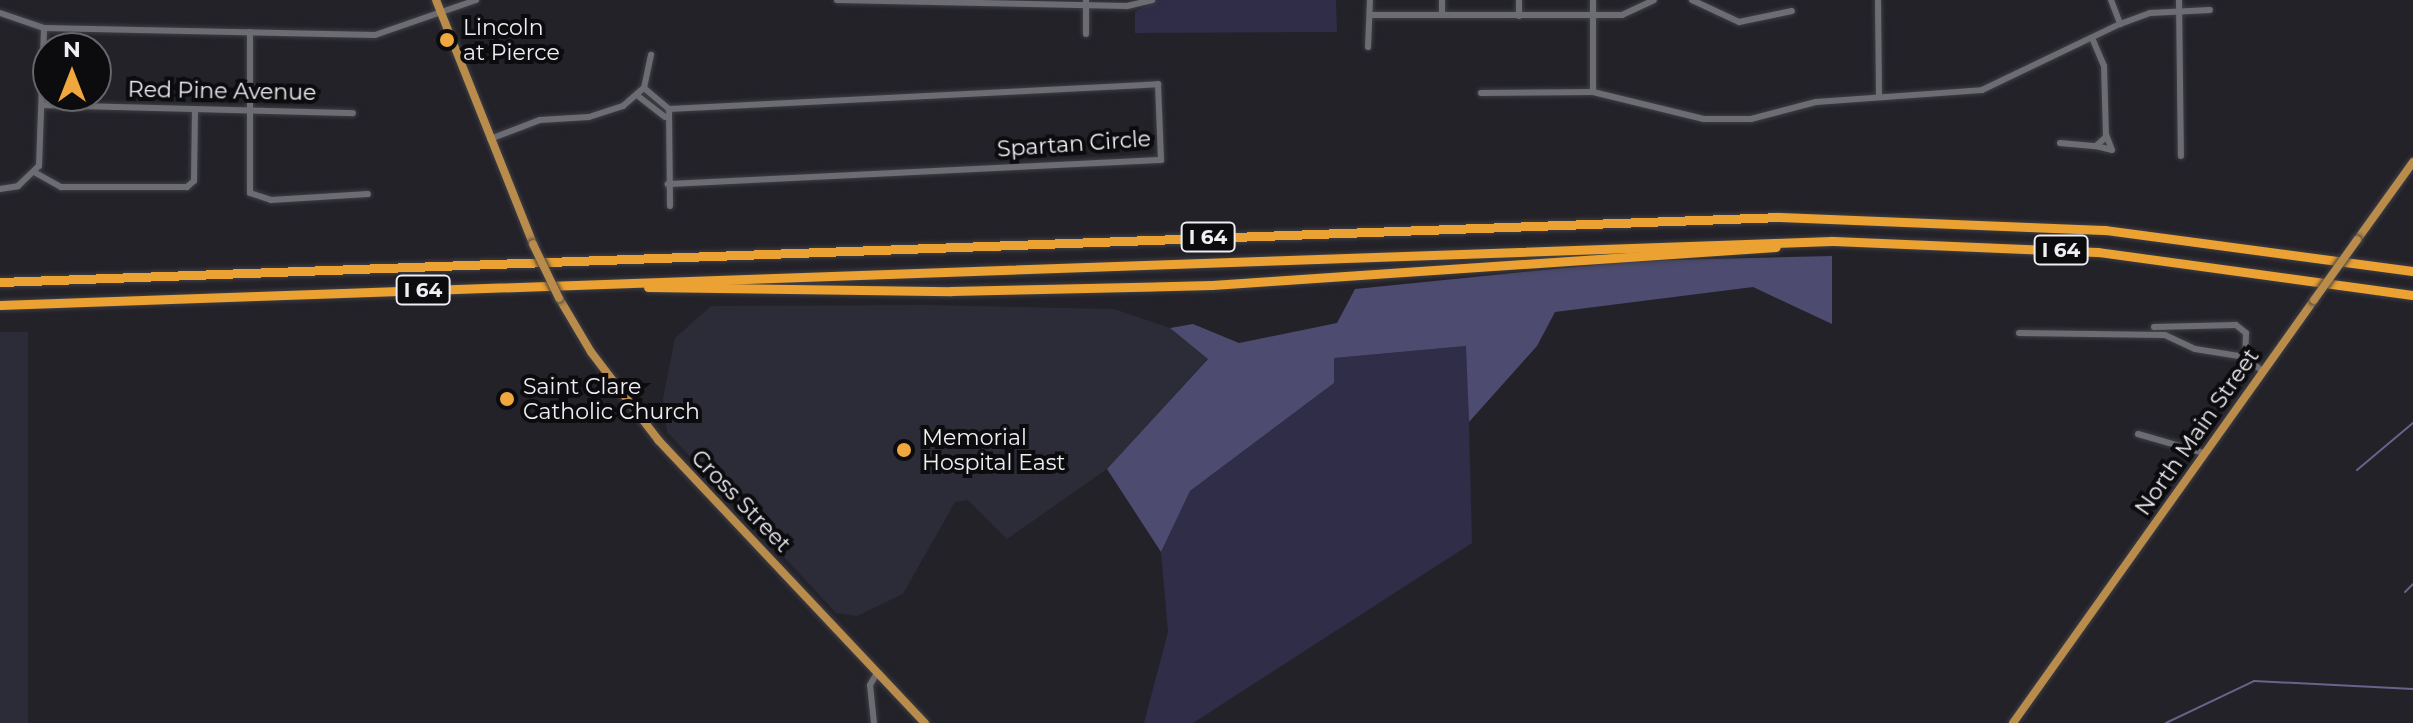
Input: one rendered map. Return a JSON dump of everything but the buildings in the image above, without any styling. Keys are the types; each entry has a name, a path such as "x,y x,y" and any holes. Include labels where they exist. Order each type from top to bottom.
{"highway":[{"name":"I 64","path":"0,282 1778,217 2105,230 2413,271"},
{"path":"601,284 937,291 1212,285 1832,241"},
{"name":"I 64","path":"0,305 1832,241 2098,252 2413,295"}],"main road":[{"name":"Cross Street","path":"436,0 533,244 559,298 591,352 659,441 925,723"},
{"name":"North Main Street","path":"2013,723 2413,162"}],"street":[{"path":"0,13 44,28 375,35 476,0"},
{"path":"837,0 1142,6 1152,0"},
{"path":"1368,47 1370,0"},
{"path":"1442,0 1442,15"},
{"path":"1519,0 1519,16"},
{"path":"1593,0 1593,92"},
{"path":"1370,15 1622,15 1654,0"},
{"path":"1692,0 1739,22 1792,11"},
{"path":"1878,0 1879,96"},
{"path":"2111,0 2120,24"},
{"path":"2179,0 2181,156"},
{"path":"1086,3 1086,34"},
{"path":"1481,93 1593,92 1716,121 1879,96 1982,90 2120,24 2180,11 2210,10"},
{"path":"44,28 44,32"},
{"path":"250,32 247,179 253,197 368,194"},
{"path":"2060,143 2112,150 2106,134 2104,66 2092,38"},
{"path":"490,139 540,120 600,114 638,96 644,88 651,55"},
{"name":"Spartan Circle","path":"668,184 1161,160 1158,84 669,109"},
{"path":"644,88 669,109 665,117 670,206"},
{"path":"638,96 665,117"},
{"name":"Red Pine Avenue","path":"112,107 353,113"},
{"path":"34,172 61,187 187,187 194,181 195,109"},
{"path":"0,189 18,186 34,172 42,112"},
{"path":"2096,146 2106,134"},
{"path":"2154,327 2236,325 2246,333 2245,357"},
{"path":"2019,333 2165,335 2195,349 2245,357 2262,371"},
{"path":"2138,434 2204,453"},
{"path":"874,723 870,685 877,673"}],"shaded area":[{"path":"1157,0 1336,0 1337,32 1135,33 1135,12"},
{"path":"1832,256 1832,324 1753,287 1555,312 1537,346 1469,422 1466,346 1334,358 1334,383 1190,491 1161,552 1107,469 1208,359 1170,328 1193,324 1239,343 1337,323 1355,289 1634,261"},
{"name":"Memorial Hospital East","path":"928,305 1114,309 1170,328 1208,358 1107,469 1007,539 968,500 955,502 903,594 857,616 836,613 667,432 663,399 675,338 711,306"},
{"path":"0,332 28,332 28,723 0,723"},
{"path":"1467,346 1472,543 1193,723 1144,723 1168,632 1161,552 1190,491 1334,383 1334,358"}],"waterway":[{"path":"2357,470 2413,423"},
{"path":"2405,592 2413,584"},
{"path":"2166,723 2254,681 2413,689"}],"place":[{"name":"Lincoln at Pierce","path":"447,40"},
{"name":"Saint Clare Catholic Church","path":"507,399"},
{"name":"Memorial Hospital East","path":"904,450"}]}
